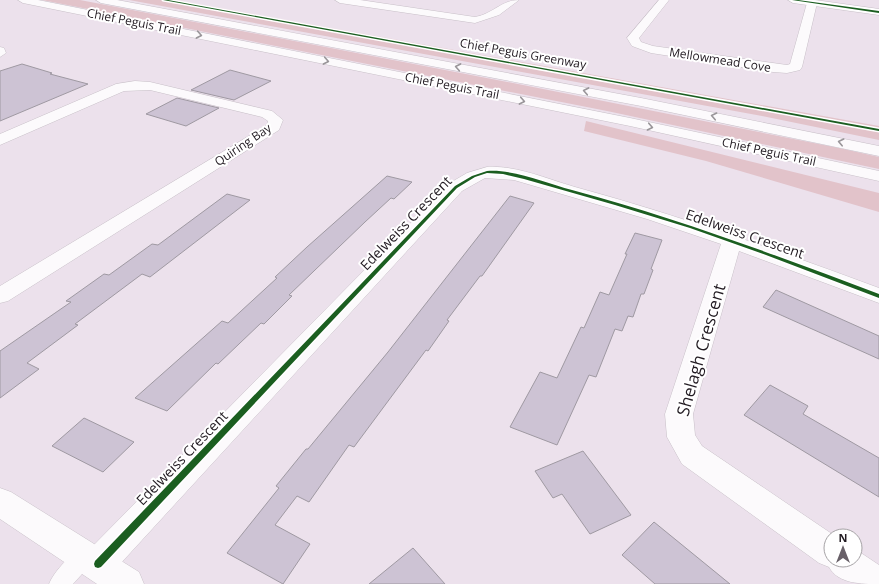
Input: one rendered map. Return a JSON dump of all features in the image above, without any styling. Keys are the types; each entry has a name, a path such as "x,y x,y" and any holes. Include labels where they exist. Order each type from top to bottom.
{"street":[{"name":"Chief Peguis Trail","path":"23,0 638,124 879,176"},
{"name":"Chief Peguis Trail","path":"101,0 641,102 879,151"},
{"path":"340,0 474,20 486,18 514,0"},
{"name":"Mellowmead Cove","path":"664,0 633,38 636,44 651,49 787,69 796,67 812,2"},
{"path":"793,0 879,12"},
{"name":"Quiring Bay","path":"0,140 121,87 135,85 150,86 266,114 276,120 274,126 263,134 0,296"},
{"name":"Edelweiss Crescent","path":"92,560 456,186 474,175 491,172 610,201 732,242 879,296"},
{"name":"Shelagh Crescent","path":"732,242 680,414 681,437 692,455 823,546"},
{"path":"0,502 128,584"},
{"path":"854,568 877,584"}],"lane":[{"path":"59,584 92,560"}],"shaded area":[{"path":"42,0 80,0 513,83 839,148 879,157 879,169 607,111"},
{"path":"129,0 175,0 879,126 879,140 762,116"},
{"path":"586,121 879,193 879,212 706,161 584,131"}],"building":[{"path":"22,64 52,73 50,74 88,84 0,121 0,71"},
{"path":"230,70 271,81 234,100 191,90"},
{"path":"177,98 219,108 186,126 146,114"},
{"path":"387,176 412,182 394,199 391,198 365,222 289,295 292,296 264,324 261,323 218,364 216,363 167,411 135,398 222,321 228,323 277,278 275,277 307,247"},
{"path":"227,194 250,200 150,277 142,274 75,324 78,325 27,363 39,369 0,398 0,351 71,302 66,301 104,274 109,275 152,244 158,245"},
{"path":"510,196 534,203 482,276 480,276 447,320 449,321 428,351 426,350 354,447 349,445 309,502 297,496 275,525 310,544 283,584 227,553 279,488 276,486 388,352"},
{"path":"635,233 662,240 651,269 653,270 644,294 641,294 633,317 628,316 622,331 615,329 596,377 589,375 557,445 510,427 540,372 557,378 581,327 584,328 600,292 609,295"},
{"path":"776,290 879,336 879,359 763,307"},
{"path":"770,385 808,406 803,414 879,458 879,497 744,415"},
{"path":"84,418 134,442 103,472 52,446"},
{"path":"583,451 631,515 590,534 562,494 553,498 535,471"},
{"path":"654,522 730,584 655,584 622,555"},
{"path":"413,548 445,584 369,584"}],"cycle path":[{"name":"Chief Peguis Greenway","path":"164,0 879,130"},
{"path":"793,0 879,12"},
{"path":"98,564 456,187 478,175 487,172 514,175 654,215 730,240 879,296"}]}
